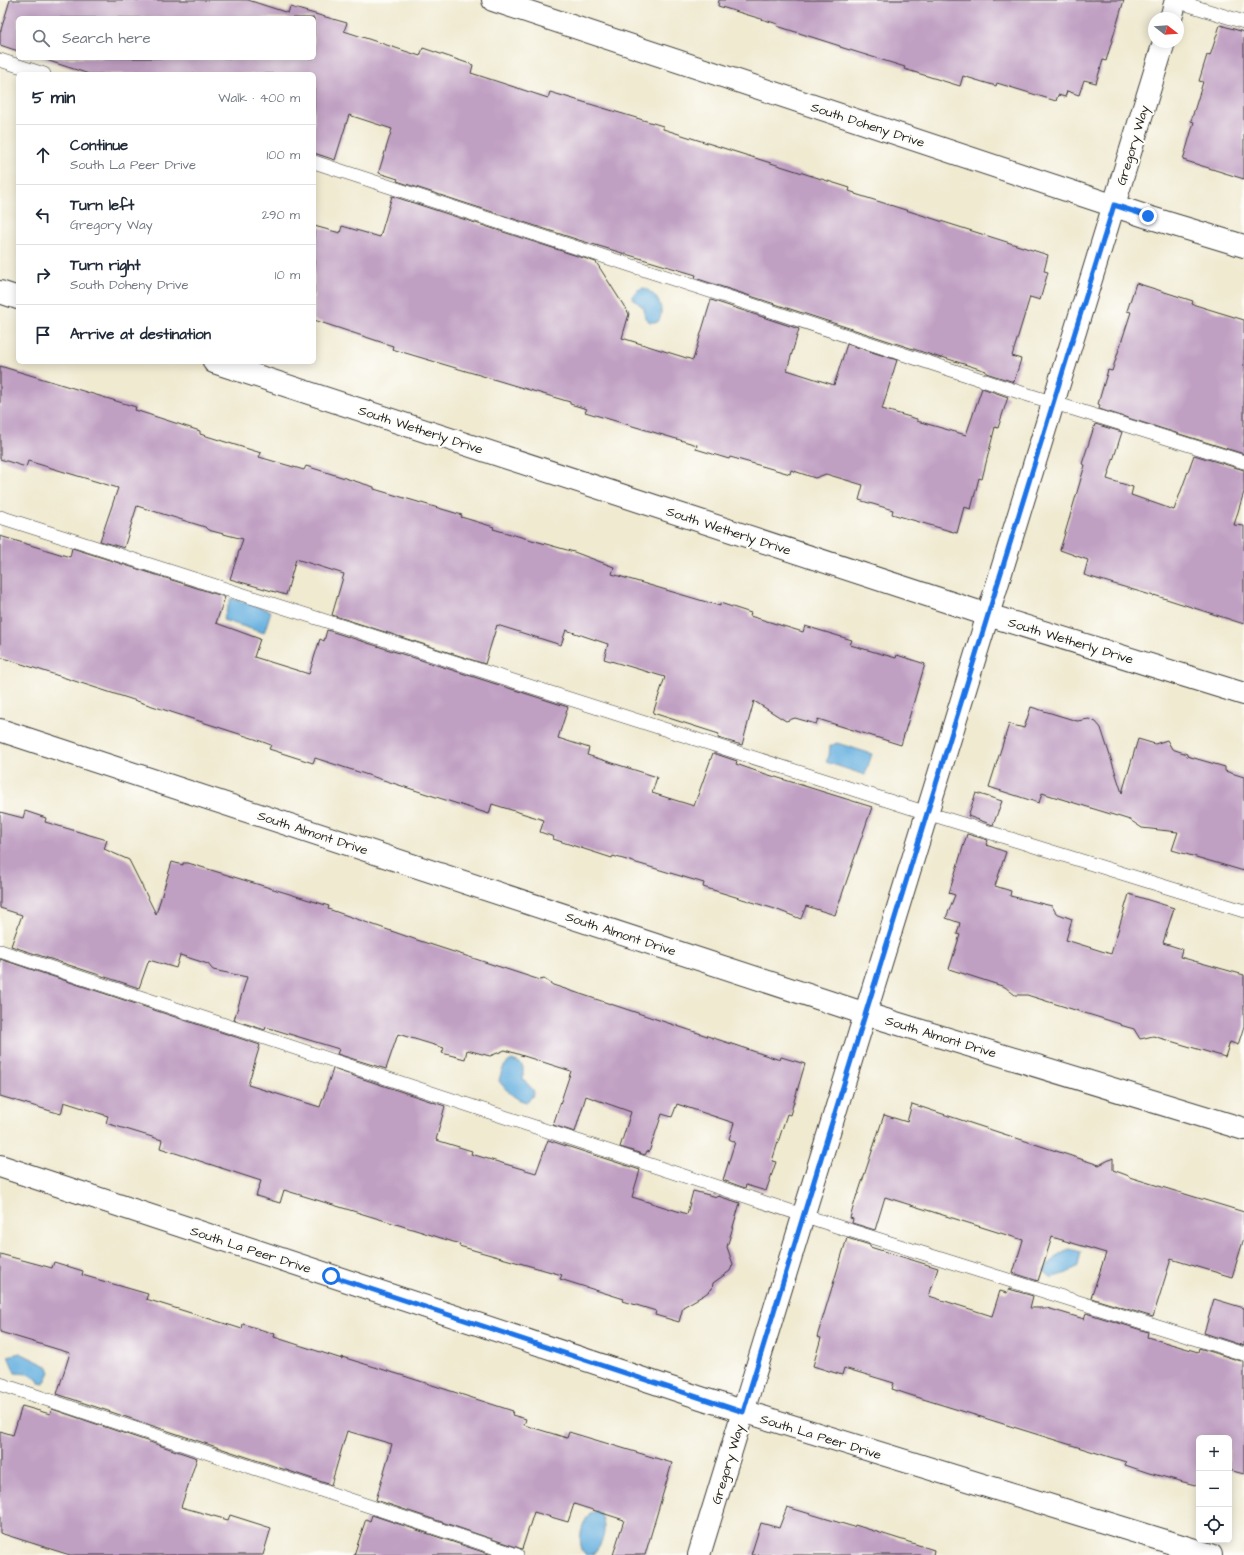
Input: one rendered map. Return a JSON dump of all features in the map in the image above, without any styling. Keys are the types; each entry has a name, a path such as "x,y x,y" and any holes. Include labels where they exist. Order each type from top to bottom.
{"street":[{"name":"South Doheny Drive","path":"493,0 1114,205 1244,246"},
{"name":"Gregory Way","path":"699,1555 1162,48"},
{"path":"0,292 16,297"},
{"name":"South Wetherly Drive","path":"220,364 988,615 1244,694"},
{"name":"South Almont Drive","path":"0,730 866,1014 1244,1129"},
{"name":"South La Peer Drive","path":"0,1166 743,1412 1211,1555"}],"lane":[{"path":"1174,5 1244,22"},
{"path":"0,60 38,72"},
{"path":"316,163 1053,403 1244,462"},
{"path":"0,517 927,813 1244,911"},
{"path":"0,951 804,1215 1244,1354"},
{"path":"0,1384 517,1555"}],"water":[{"path":"644,288 657,298 661,307 658,322 650,322 645,318 644,308 633,299 636,291"},
{"path":"231,598 271,611 264,633 223,620"},
{"path":"837,743 872,754 865,775 826,762 829,756 830,746"},
{"path":"512,1060 520,1063 523,1067 523,1079 534,1091 532,1097 527,1102 515,1097 499,1081 504,1066"},
{"path":"1070,1249 1081,1252 1078,1266 1067,1273 1052,1278 1044,1271 1056,1257"},
{"path":"20,1353 47,1366 50,1372 44,1384 39,1383 38,1379 28,1374 15,1373 8,1356"},
{"path":"596,1512 601,1514 603,1520 603,1536 600,1545 593,1554 586,1555 580,1540 582,1528 590,1513"}],"building":[{"path":"10,0 248,0 288,13 290,7 347,23 344,31 420,56 423,48 473,65 471,73 548,98 550,92 663,126 663,129 850,188 849,191 855,194 1048,255 1044,271 1048,272 1040,300 1030,297 1012,356 1021,359 1014,382 986,373 986,371 942,357 941,358 695,278 696,275 582,241 397,181 398,179 379,173 392,129 349,115 335,160 316,154 316,72 83,72 46,60 316,60 316,16 16,16 16,50 0,45 0,33"},
{"path":"719,0 1124,0 1106,61 1103,60 1096,83 1084,80 1079,95 1067,91 1065,97 1058,95 1056,101 997,83 996,86 963,76 960,86 904,69 905,67 777,26 778,24 718,6"},
{"path":"1220,25 1244,32 1244,179 1183,160 1194,122 1191,121 1203,82 1199,81 1207,55 1210,56"},
{"path":"392,196 596,262 629,314 622,338 693,360 711,300 799,329 787,370 834,385 847,344 897,360 882,409 966,435 982,388 1008,397 998,428 995,427 982,479 979,478 971,509 964,507 957,533 892,514 893,510 859,500 863,485 826,474 815,478 791,470 790,474 730,457 729,459 696,449 697,445 585,412 587,409 570,404 570,402 392,349 393,346 316,321 316,227 340,233 342,226 380,237"},
{"path":"1136,283 1193,301 1192,304 1244,320 1244,454 1099,409 1100,405 1098,404 1108,370 1112,371 1131,312 1127,311"},
{"path":"0,366 136,407 135,410 200,431 200,434 261,453 259,457 304,470 306,466 374,487 374,489 462,515 461,517 494,527 493,529 574,552 614,567 612,574 720,606 720,603 751,613 750,616 803,632 805,626 852,640 850,645 896,658 897,655 925,664 901,745 818,719 816,724 795,718 786,721 754,701 742,745 718,738 719,734 653,713 665,677 604,659 608,644 566,630 561,645 497,625 485,664 332,615 344,574 296,559 286,595 230,579 243,539 208,530 205,527 137,506 124,548 100,541 118,488 28,461 26,467 0,459"},
{"path":"1095,424 1122,432 1107,479 1133,487 1131,495 1174,510 1194,455 1244,470 1244,492 1234,525 1244,526 1244,624 1154,595 1084,575 1088,560 1060,550 1085,465 1082,464"},
{"path":"0,536 70,557 72,548 225,597 216,623 260,639 254,657 309,674 320,639 324,641 327,630 568,707 558,738 589,748 587,755 657,777 652,793 694,806 713,753 737,761 736,764 756,771 872,807 835,915 806,906 801,919 775,909 703,887 704,883 613,856 612,858 553,839 554,837 540,832 544,820 492,804 489,814 315,758 313,763 269,749 271,745 255,739 0,657"},
{"path":"1031,707 1077,721 1089,719 1096,722 1101,728 1122,793 1138,739 1155,744 1167,740 1172,749 1187,754 1187,756 1225,767 1225,771 1244,777 1244,871 1172,850 1178,832 1142,828 1130,820 1042,793 1039,803 989,787 1009,724 1024,728"},
{"path":"976,793 1002,801 993,825 968,816"},
{"path":"25,811 46,818 45,822 107,840 104,849 129,860 156,914 172,862 183,865 183,863 188,863 329,906 328,909 417,940 540,980 544,979 553,985 780,1060 781,1057 805,1064 790,1115 787,1114 772,1161 776,1162 766,1191 746,1185 745,1188 723,1180 735,1142 729,1139 734,1123 677,1104 672,1117 662,1114 649,1152 647,1151 645,1155 620,1147 631,1112 586,1096 575,1132 553,1125 571,1071 505,1050 490,1056 467,1050 465,1059 442,1053 444,1048 398,1034 386,1069 337,1054 339,1049 266,1027 265,1030 234,1020 247,977 213,970 208,964 180,955 176,968 149,960 139,988 11,946 22,915 0,908 0,812 23,818"},
{"path":"967,834 988,840 986,845 1006,852 995,886 1011,891 1010,896 1052,906 1056,913 1072,919 1066,940 1111,954 1129,894 1174,908 1163,943 1182,949 1180,957 1244,975 1244,1026 1238,1045 1230,1042 1225,1057 1153,1036 1140,1039 1134,1029 1027,995 1015,995 1005,987 949,969 960,935 957,934 960,923 946,918 955,895 949,893"},
{"path":"0,959 260,1045 248,1085 320,1107 333,1069 445,1106 436,1140 472,1151 471,1154 536,1173 548,1140 640,1170 632,1197 687,1214 693,1191 718,1196 740,1203 727,1247 733,1264 730,1271 713,1283 712,1289 683,1307 679,1322 655,1315 656,1311 623,1301 624,1299 560,1279 562,1275 459,1246 460,1244 284,1190 280,1203 256,1196 261,1181 160,1148 162,1140 106,1123 108,1116 64,1102 61,1114 0,1096"},
{"path":"912,1104 1099,1165 1113,1158 1113,1170 1129,1177 1244,1212 1244,1238 1232,1277 1171,1259 1153,1317 1091,1298 1106,1253 1052,1237 1038,1281 1013,1273 1023,1240 885,1197 875,1230 852,1223 853,1219 850,1218 857,1194 884,1115 907,1122"},
{"path":"847,1238 870,1245 870,1247 938,1268 929,1296 992,1316 1000,1291 1007,1293 1009,1289 1033,1296 1030,1308 1047,1308 1084,1319 1086,1313 1148,1332 1147,1337 1198,1352 1199,1348 1244,1362 1244,1474 1232,1471 1232,1435 1196,1435 1196,1485 1149,1473 1125,1465 1126,1462 892,1389 894,1383 844,1368 842,1375 813,1366 821,1338 817,1337"},
{"path":"0,1254 52,1268 54,1262 83,1271 82,1275 148,1294 146,1299 242,1329 243,1324 275,1334 274,1337 342,1359 342,1357 513,1411 512,1415 526,1419 524,1425 567,1438 569,1432 672,1463 645,1555 613,1555 624,1520 574,1504 568,1522 534,1512 522,1549 376,1500 392,1444 347,1431 331,1485 57,1394 70,1353 0,1332"},
{"path":"1214,1299 1244,1308 1244,1346 1204,1333"},
{"path":"22,1406 50,1414 52,1409 197,1458 181,1507 228,1520 230,1515 271,1528 263,1555 70,1555 0,1533 0,1431 13,1435"},
{"path":"787,1507 854,1527 855,1525 934,1550 933,1555 751,1555 761,1523 779,1528"},
{"path":"372,1515 492,1555 354,1555 366,1519 370,1521"}],"route":[{"path":"331,1276 743,1412 1114,205 1148,216"}]}
